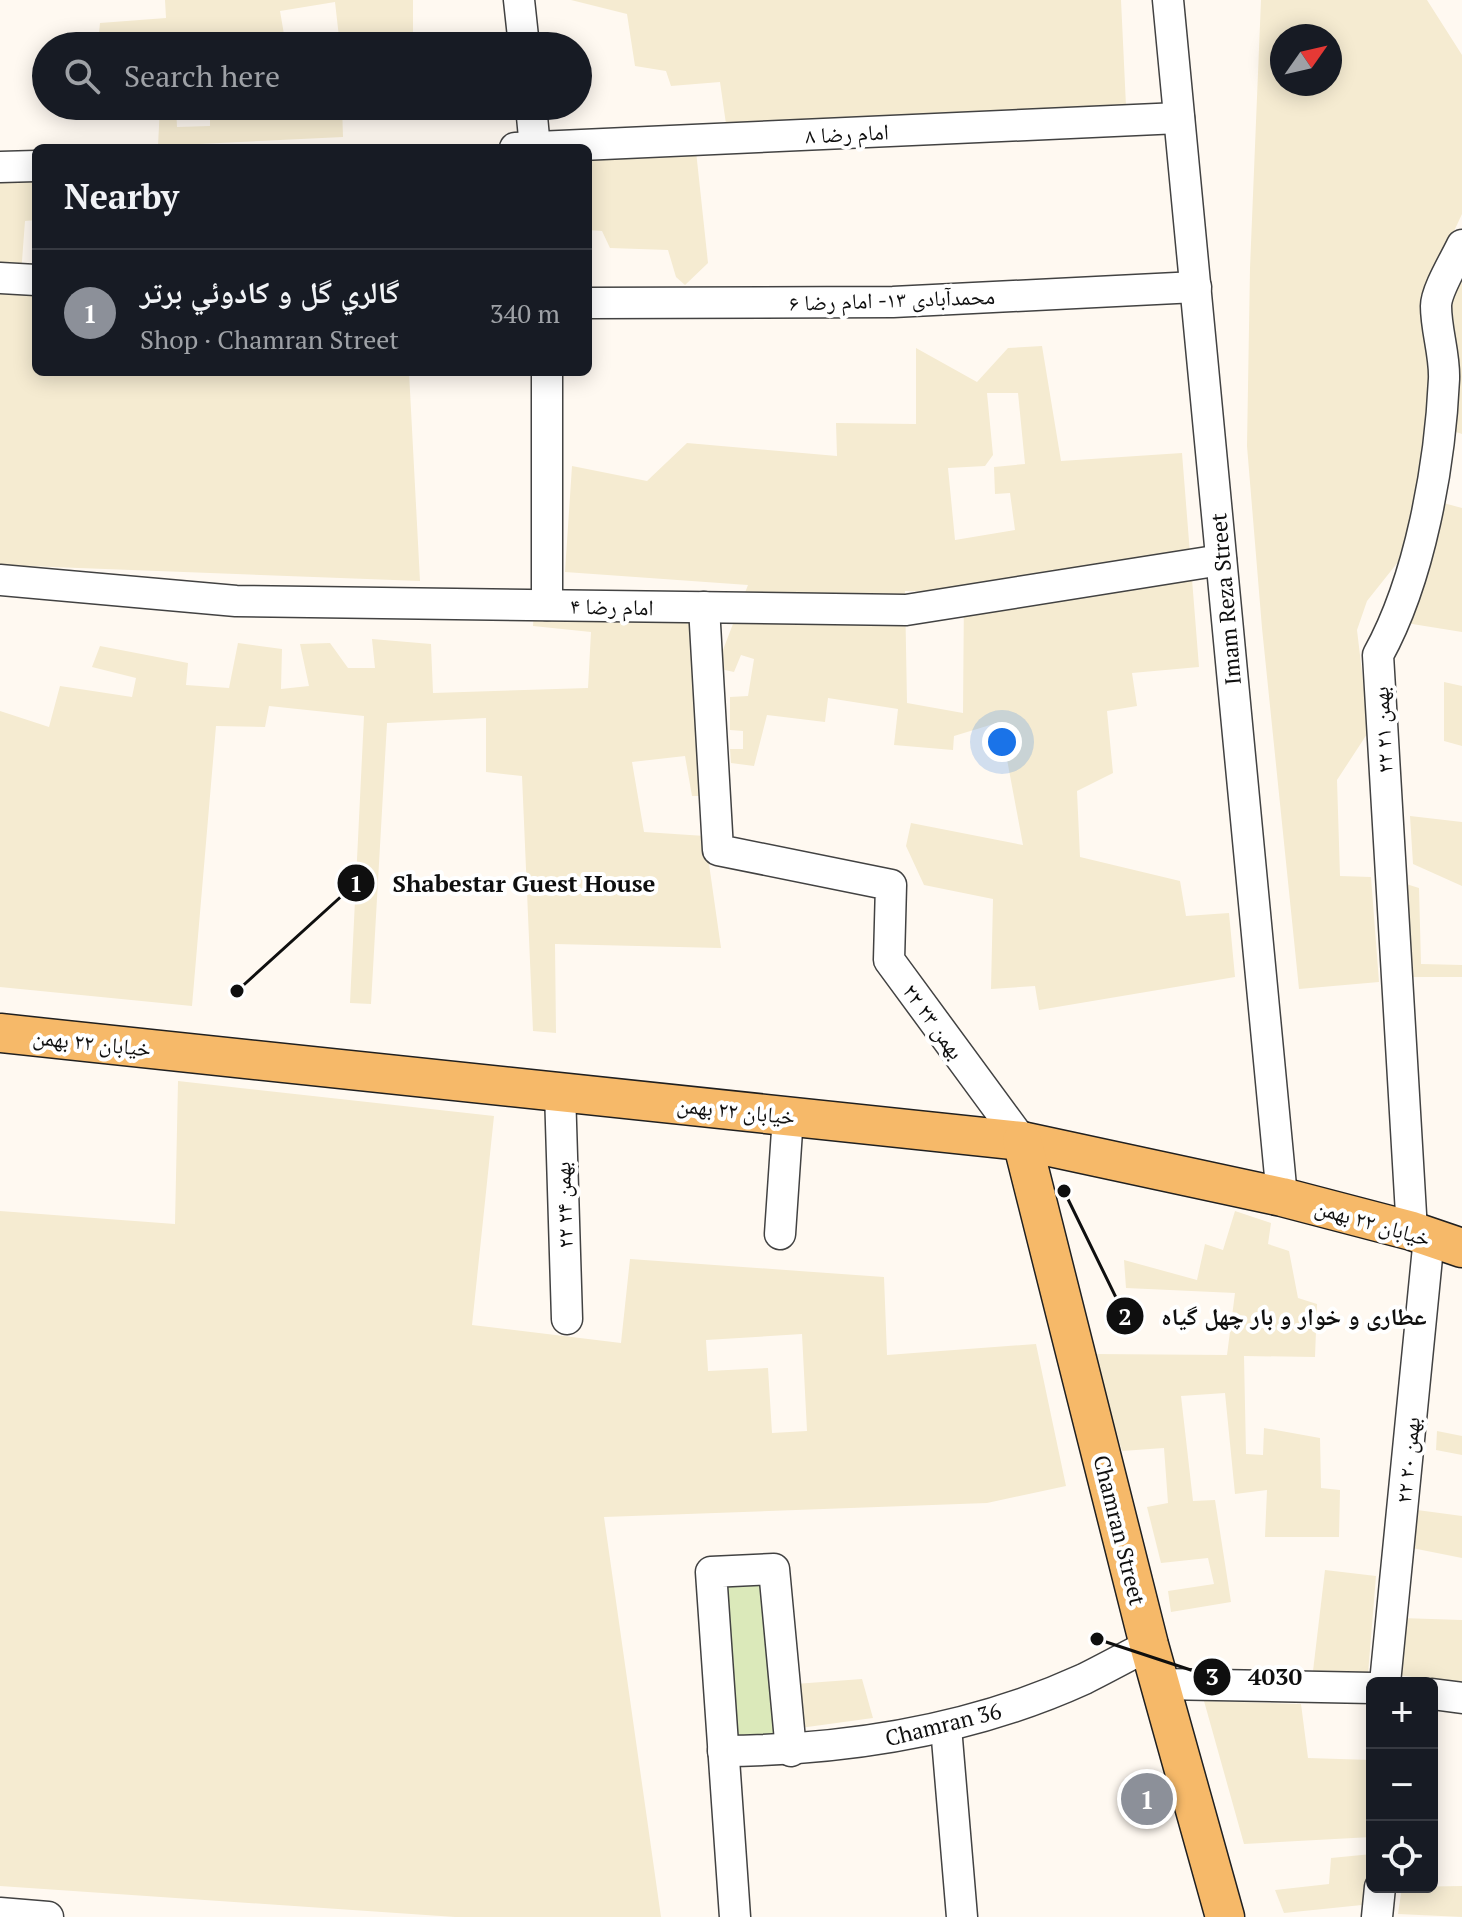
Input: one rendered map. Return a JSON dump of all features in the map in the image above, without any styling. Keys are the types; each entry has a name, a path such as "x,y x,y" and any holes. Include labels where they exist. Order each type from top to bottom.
{"main road":[{"name":"خیابان ۲۲ بهمن","path":"0,1033 1022,1141 1282,1197 1434,1239"},
{"name":"Chamran Street","path":"1022,1141 1149,1645 1225,1917"}],"street":[{"path":"519,0 522,32"},
{"name":"Imam Reza Street","path":"1168,0 1282,1197"},
{"name":"امام رضا ۸","path":"592,145 1179,118"},
{"path":"532,120 535,144"},
{"path":"0,167 32,166"},
{"name":"۲۲ بهمن ۲۱","path":"1434,1239 1378,655 1397,615 1425,519 1437,449 1444,376 1435,303 1462,245"},
{"path":"0,278 32,280"},
{"name":"محمدآبادی ۱۳- امام رضا ۶","path":"592,303 893,302 1196,287"},
{"path":"547,376 547,605"},
{"name":"امام رضا ۴","path":"0,580 236,601 906,610 1221,560"},
{"name":"۲۲ بهمن ۲۳","path":"704,607 718,850 891,885 889,960 1022,1141"},
{"name":"۲۲ بهمن ۲۴","path":"560,1091 567,1319"},
{"path":"780,1234 788,1116"},
{"name":"۲۲ بهمن ۲۰","path":"1386,1677 1434,1239"},
{"path":"735,1917 711,1572 774,1569 791,1751"},
{"name":"Chamran 36","path":"723,1751 791,1751 895,1738 946,1727 1016,1706 1084,1679 1149,1645"},
{"path":"1160,1684 1366,1688"},
{"path":"1438,1695 1462,1698"},
{"path":"946,1727 962,1917"},
{"path":"1377,1917 1379,1893"},
{"path":"0,1913 38,1917"}],"shaded area":[{"path":"165,0 413,0 413,32 338,32 335,2 280,11 284,32 99,32 100,23 166,18"},
{"path":"571,0 1121,0 1126,106 726,124 720,82 671,86 666,71 635,66 627,14"},
{"path":"1261,0 1427,0 1462,55 1462,214 1429,285 1434,378 1406,552 1367,601 1357,630 1369,731 1337,780 1340,876 1371,877 1379,982 1299,989 1262,628 1247,446 1250,268"},
{"path":"159,120 177,120 177,127 210,126 210,120 342,120 343,137 158,144"},
{"path":"696,151 708,263 685,285 676,277 668,250 610,248 602,231 592,230 592,158"},
{"path":"0,179 32,180 32,220 25,221 20,288 32,290 32,376 409,376 420,581 0,565"},
{"path":"1462,264 1462,434 1450,430 1446,301"},
{"path":"1042,346 1061,461 1182,453 1199,667 1132,673 1137,706 1107,711 1113,773 1077,791 1080,857 1180,881 1186,916 1229,913 1235,977 1039,1010 1035,986 991,989 993,899 924,885 906,846 911,823 1023,845 1000,722 954,736 953,750 894,745 898,709 828,698 825,722 767,715 754,766 731,763 730,749 743,749 743,731 730,730 730,697 748,696 754,659 741,655 734,672 716,668 748,585 565,572 572,466 647,481 687,443 837,456 836,423 916,424 916,348 977,382 1008,348","holes":["987,393 1018,393 1025,464 994,467 995,494 1010,493 1015,530 955,540 948,468 985,466 993,455","905,591 964,592 963,713 907,703"]},
{"path":"1436,501 1462,508 1462,632 1406,623"},
{"path":"534,611 691,615 704,796 692,796 685,756 632,762 644,832 705,836 721,948 555,944 556,1033 533,1031 522,776 486,772 486,718 387,723 371,1004 350,1003 364,716 269,706 265,727 216,726 192,1006 0,987 0,711 49,727 60,686 132,697 136,678 92,667 100,646 188,663 186,685 229,688 238,643 282,649 281,689 309,686 300,644 330,643 348,668 375,668 372,639 431,644 433,693 588,688 591,632 533,626"},
{"path":"1444,682 1462,686 1462,746 1444,741"},
{"path":"1410,816 1462,822 1462,886 1413,864"},
{"path":"1403,883 1419,888 1421,964 1462,965 1462,977 1408,977"},
{"path":"178,1081 494,1116 472,1325 621,1343 630,1259 884,1277 887,1355 1036,1344 1066,1486 987,1503 604,1517 661,1917 455,1917 0,1886 0,1211 175,1224","holes":["802,1334 807,1431 772,1433 768,1368 708,1371 706,1340"]},
{"path":"1235,1211 1271,1223 1268,1244 1289,1251 1298,1298 1317,1304 1315,1357 1244,1356 1246,1454 1263,1455 1264,1428 1320,1438 1321,1488 1340,1490 1339,1537 1265,1537 1267,1490 1235,1494 1225,1393 1181,1396 1193,1501 1215,1500 1231,1602 1171,1612 1168,1591 1214,1584 1208,1558 1161,1563 1147,1507 1168,1503 1164,1448 1122,1451 1094,1354 1227,1355 1235,1293 1126,1288 1124,1260 1197,1280 1205,1244 1223,1250"},
{"path":"1437,1431 1462,1436 1462,1455 1436,1450"},
{"path":"1417,1510 1462,1516 1462,1558 1412,1548"},
{"path":"1325,1570 1376,1576 1368,1674 1313,1671"},
{"path":"1401,1618 1462,1620 1462,1684 1438,1681 1438,1677 1398,1675"},
{"path":"862,1679 873,1718 800,1728 795,1684"},
{"path":"1204,1701 1301,1704 1308,1758 1366,1760 1366,1837 1244,1844"},
{"path":"1366,1855 1362,1905 1284,1913 1275,1890 1329,1884 1331,1858"},
{"path":"1438,1886 1462,1886 1462,1917 1398,1914 1401,1893 1438,1893"}],"green space":[{"path":"764,1577 778,1735 733,1738 719,1580"}],"place":[{"name":"Shabestar Guest House","path":"237,991"},
{"name":"عطاری و خوار و بار چهل گیاه","path":"1064,1191"},
{"name":"4030","path":"1097,1639"},
{"name":"گالري گل و كادوئي برتر","path":"1147,1799"}]}
